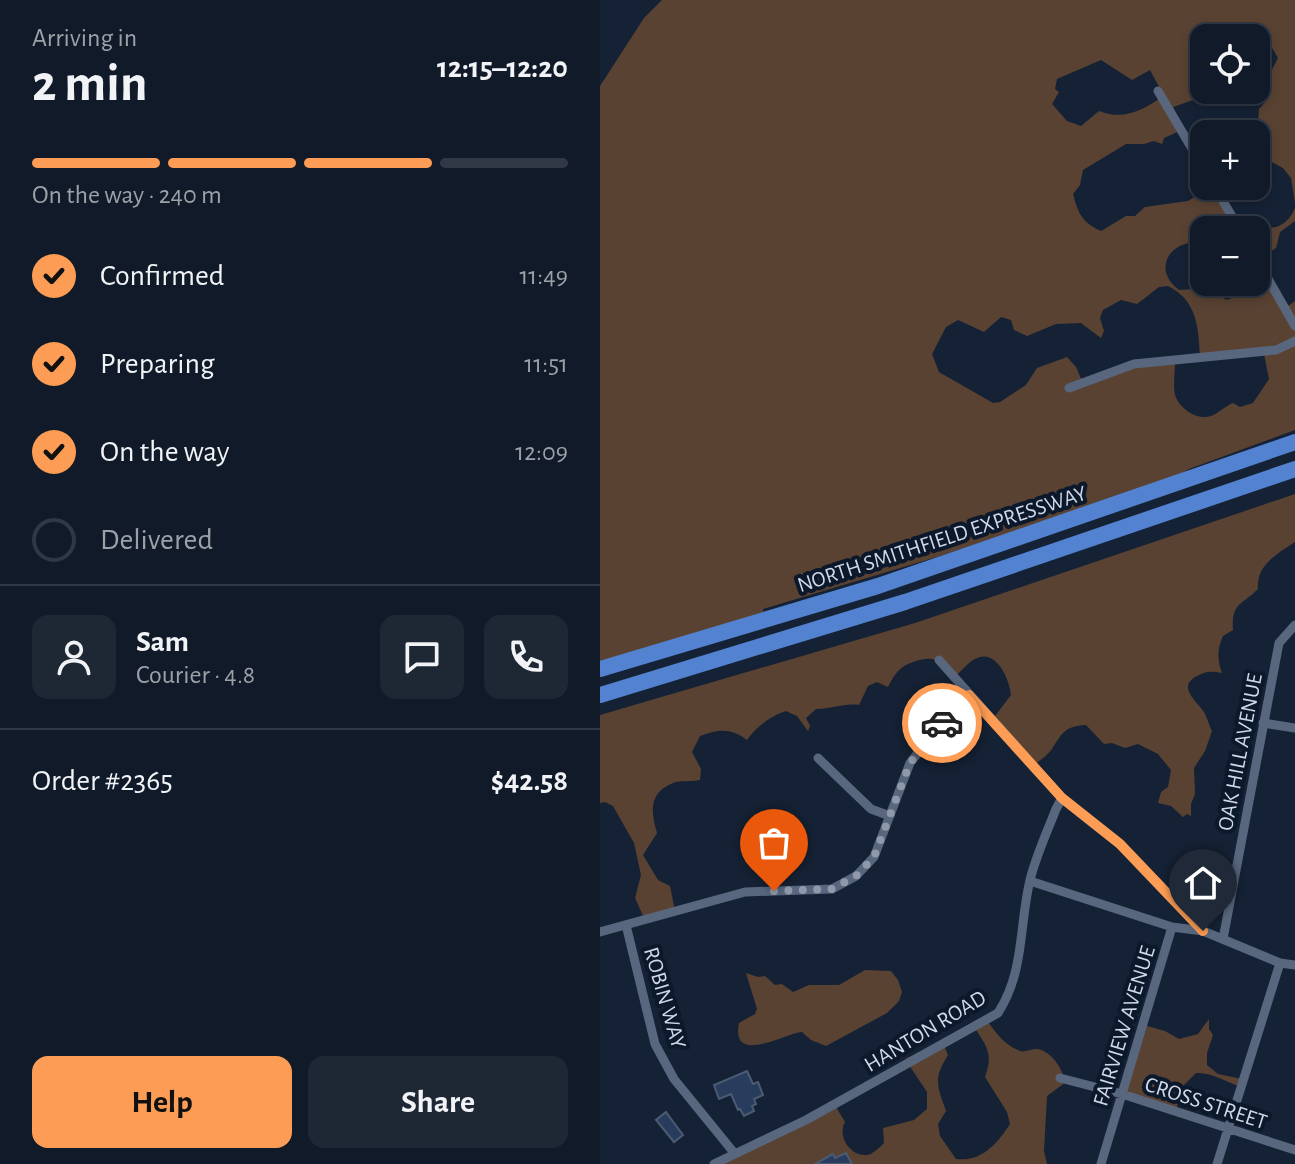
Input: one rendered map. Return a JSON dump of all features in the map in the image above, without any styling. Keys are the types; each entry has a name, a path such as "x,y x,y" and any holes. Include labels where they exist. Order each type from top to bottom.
{"highway":[{"name":"NORTH SMITHFIELD EXPRESSWAY","path":"600,669 905,577 1295,442"},
{"name":"NORTH SMITHFIELD EXPRESSWAY","path":"600,695 825,628 1295,469"}],"street":[{"path":"1158,91 1190,145"},
{"path":"1270,282 1295,326"},
{"path":"1069,388 1134,364 1276,350 1295,341"},
{"name":"OAK HILL AVENUE","path":"1223,939 1279,643 1295,625"},
{"path":"939,660 1062,798 1120,844 1203,931 1280,963 1295,965"},
{"path":"600,932 745,892 832,889 856,876 874,857 910,763 947,716 969,695"},
{"path":"1263,723 1295,728"},
{"path":"818,758 871,809 890,816"},
{"name":"HANTON ROAD","path":"714,1164 806,1120 998,1013 1004,1004 1021,952 1030,881 1062,798"},
{"path":"1030,881 1172,927"},
{"name":"ROBIN WAY","path":"626,925 655,1044 674,1079 735,1154"},
{"name":"FAIRVIEW AVENUE","path":"1101,1164 1172,927 1203,931"},
{"path":"1217,1164 1280,963"},
{"name":"CROSS STREET","path":"1060,1078 1122,1094 1295,1150"}],"shaded area":[{"path":"662,0 1295,0 1295,203 1291,178 1283,168 1270,161 1270,120 1258,120 1259,109 1264,104 1270,104 1270,73 1278,58 1270,44 1270,24 1190,24 1190,101 1173,107 1184,129 1164,138 1162,144 1154,141 1126,144 1083,170 1080,185 1073,194 1082,217 1101,231 1126,216 1135,216 1145,207 1190,200 1222,200 1233,216 1190,216 1190,243 1175,249 1169,256 1166,272 1179,290 1190,289 1190,296 1218,296 1227,300 1237,296 1270,296 1270,281 1288,306 1295,301 1295,430 1189,469 1174,478 937,557 763,609 764,616 600,665 600,86 644,18","holes":["1101,60 1132,80 1150,70 1164,96 1141,110 1125,114 1099,111 1081,126 1067,121 1052,104 1059,92 1055,89 1057,79","1168,286 1191,307 1197,326 1200,357 1264,354 1269,379 1253,403 1240,407 1233,403 1211,416 1200,417 1189,412 1177,400 1175,362 1135,365 1082,381 1067,357 1037,368 1026,385 1000,402 993,403 939,372 932,354 946,327 958,320 984,332 1001,317 1011,320 1014,330 1027,336 1056,324 1081,323 1101,338 1104,331 1100,318 1103,310 1121,300 1137,304 1159,287"]},
{"path":"1295,208 1295,221 1280,232 1276,248 1270,252 1270,228 1288,219"},
{"path":"1295,494 1295,542 1269,561 1260,573 1258,589 1236,609 1233,630 1223,636 1220,646 1222,673 1204,673 1188,685 1212,731 1205,751 1194,768 1195,794 1191,816 1187,814 1183,817 1171,806 1158,803 1161,792 1168,787 1171,770 1158,754 1138,744 1125,748 1112,743 1104,744 1086,725 1065,731 1048,754 1032,766 992,720 1011,695 1005,674 995,661 983,656 975,659 954,677 938,661 923,659 902,667 888,687 877,682 868,686 859,705 816,709 806,718 810,726 808,731 797,716 786,711 765,722 747,740 725,731 700,736 692,752 701,769 700,780 676,782 659,792 653,804 657,833 643,855 658,880 670,886 675,911 645,920 635,898 641,875 634,843 613,806 600,803 600,715 915,623"},
{"path":"865,970 891,971 902,992 899,1001 887,1013 826,1046 802,1032 751,1045 743,1043 739,1036 739,1023 755,1014 757,1009 746,973 765,976 775,985 782,984 793,992 809,985 839,985"},
{"path":"985,1018 1000,1037 1013,1047 1047,1053 1056,1061 1064,1077 1066,1082 1047,1096 1044,1151 1047,1164 719,1164 836,1107 845,1122 844,1139 850,1149 861,1155 871,1153 884,1143 883,1128 914,1120 927,1109 927,1092 905,1059 940,1042 948,1055 938,1076 946,1111 938,1124 940,1136 956,1159 981,1155 994,1145 1010,1124 1007,1112 985,1077 989,1055 973,1025"},
{"path":"1209,1019 1209,1029 1213,1035 1207,1065 1218,1074 1242,1079 1241,1087 1196,1073 1181,1088 1176,1112 1125,1095 1147,1026 1179,1039 1198,1034"}],"building":[{"path":"747,1071 753,1084 758,1082 763,1095 754,1099 754,1111 744,1116 731,1094 719,1099 714,1085"},
{"path":"666,1112 683,1135 674,1142 656,1120"},
{"path":"846,1153 852,1164 815,1164 833,1154 835,1158"}],"way so far":[{"path":"774,891 832,889 856,876 874,857 910,763 942,723"}],"route":[{"path":"942,723 969,695 1062,798 1120,844 1203,931"}]}
